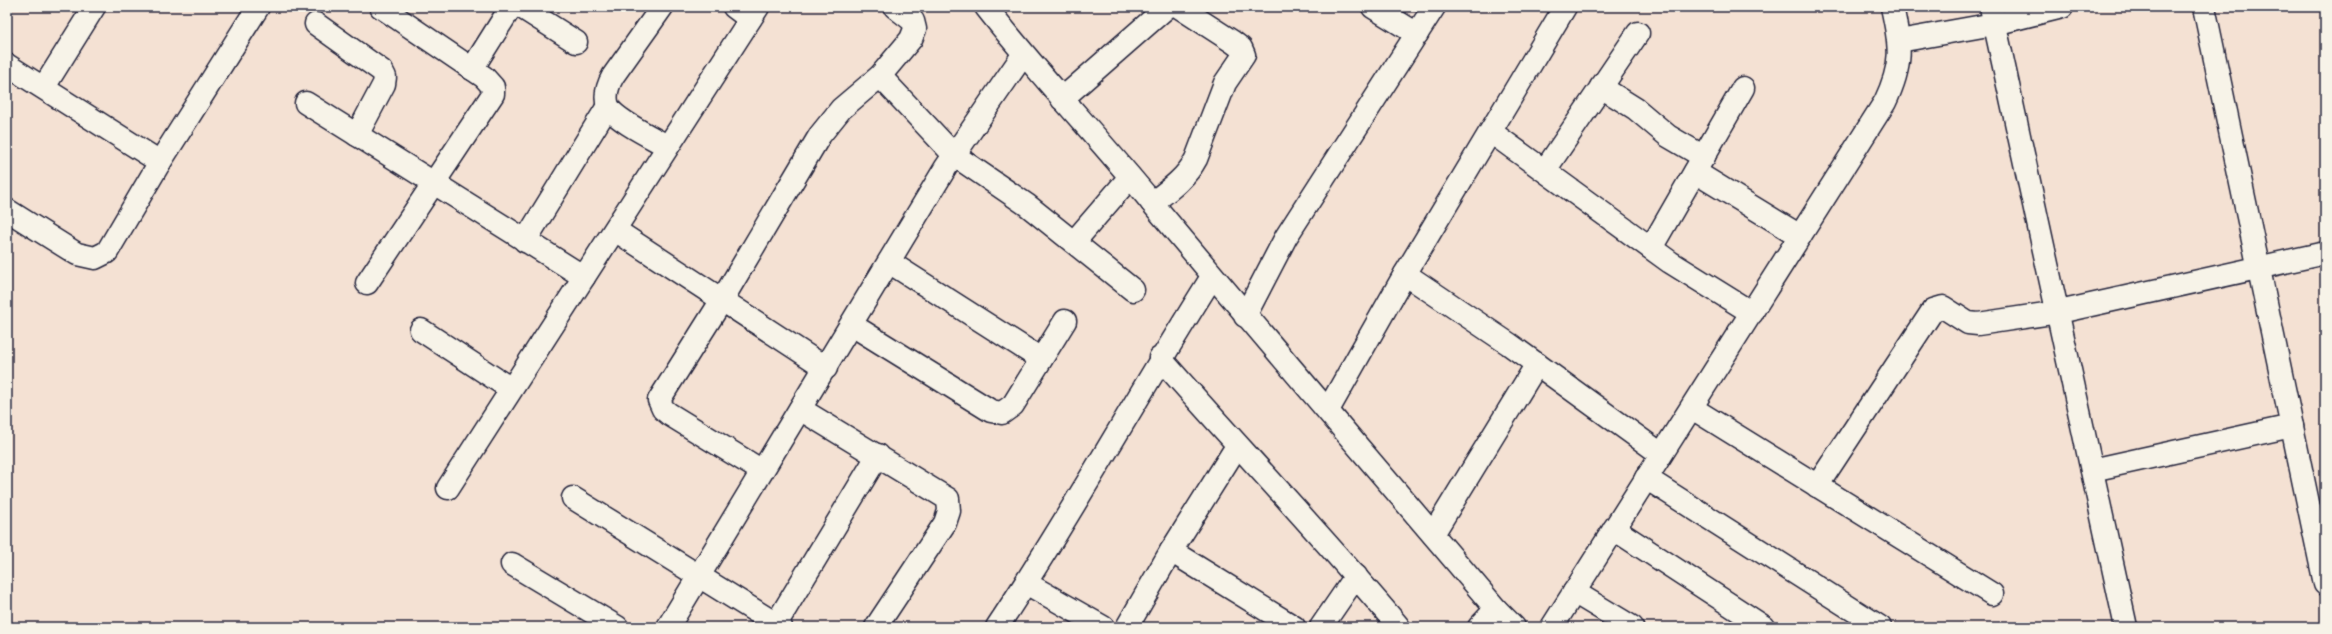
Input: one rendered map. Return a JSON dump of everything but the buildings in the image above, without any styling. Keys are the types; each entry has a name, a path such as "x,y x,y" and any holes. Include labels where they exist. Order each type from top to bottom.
{"street":[{"path":"44,87 94,7"},
{"path":"7,210 77,254 87,258 101,256 112,245 160,162 258,7"},
{"path":"367,283 493,94 493,88 489,81 381,7"},
{"path":"472,69 511,7"},
{"path":"521,7 576,42"},
{"path":"662,7 612,76 606,97 608,106 620,118 667,146"},
{"path":"762,471 669,414 663,409 658,400 722,300 820,135 841,109 880,76 911,39 915,29 913,21 894,7"},
{"path":"986,7 1024,55 1130,177 1245,316 1328,410 1496,609 1514,627"},
{"path":"1062,99 1167,7"},
{"path":"1152,203 1170,190 1190,169 1196,159 1225,83 1244,55 1241,48 1233,42 1179,7"},
{"path":"1374,7 1417,34"},
{"path":"1245,316 1286,237 1434,7"},
{"path":"1328,410 1405,274 1565,7"},
{"path":"1552,627 1885,102 1897,75 1899,41 1892,7"},
{"path":"1899,41 1993,15 2062,7"},
{"path":"2204,7 2292,426 2316,492 2325,584"},
{"path":"448,488 615,230 748,11"},
{"path":"1993,15 2059,312 2126,627"},
{"path":"316,24 382,71 385,77 384,84 357,135"},
{"path":"1545,170 1638,33"},
{"path":"668,627 698,574 826,368 954,155 1024,55"},
{"path":"7,65 44,87 160,162"},
{"path":"880,76 954,155 1008,190 1133,290"},
{"path":"1601,87 1636,109 1699,164 1800,236"},
{"path":"1651,248 1743,88"},
{"path":"306,102 584,277"},
{"path":"526,241 608,106"},
{"path":"1491,132 1651,248 1705,285 1752,313"},
{"path":"1074,242 1130,177"},
{"path":"615,230 826,368"},
{"path":"1817,486 1933,310 1943,306 1968,323 1978,324 2059,312 2325,253"},
{"path":"889,262 1041,359"},
{"path":"1405,274 1537,364 1661,454"},
{"path":"997,627 1026,583 1160,358 1212,276"},
{"path":"852,324 990,411 997,413 1008,410 1065,322"},
{"path":"421,330 512,389"},
{"path":"1160,358 1237,446 1356,576 1399,627"},
{"path":"1432,534 1537,364"},
{"path":"1692,408 1992,594"},
{"path":"800,409 943,494 948,499 949,505 945,522 876,627"},
{"path":"2092,470 2292,426"},
{"path":"1127,627 1171,551 1237,446"},
{"path":"573,498 698,574 778,625 878,455"},
{"path":"1646,478 1880,627"},
{"path":"1614,529 1764,627"},
{"path":"1171,551 1294,627"},
{"path":"512,564 617,627"},
{"path":"1321,627 1356,576"},
{"path":"1026,583 1103,627"},
{"path":"1574,592 1632,627"},
{"path":"1479,627 1496,609"}]}
